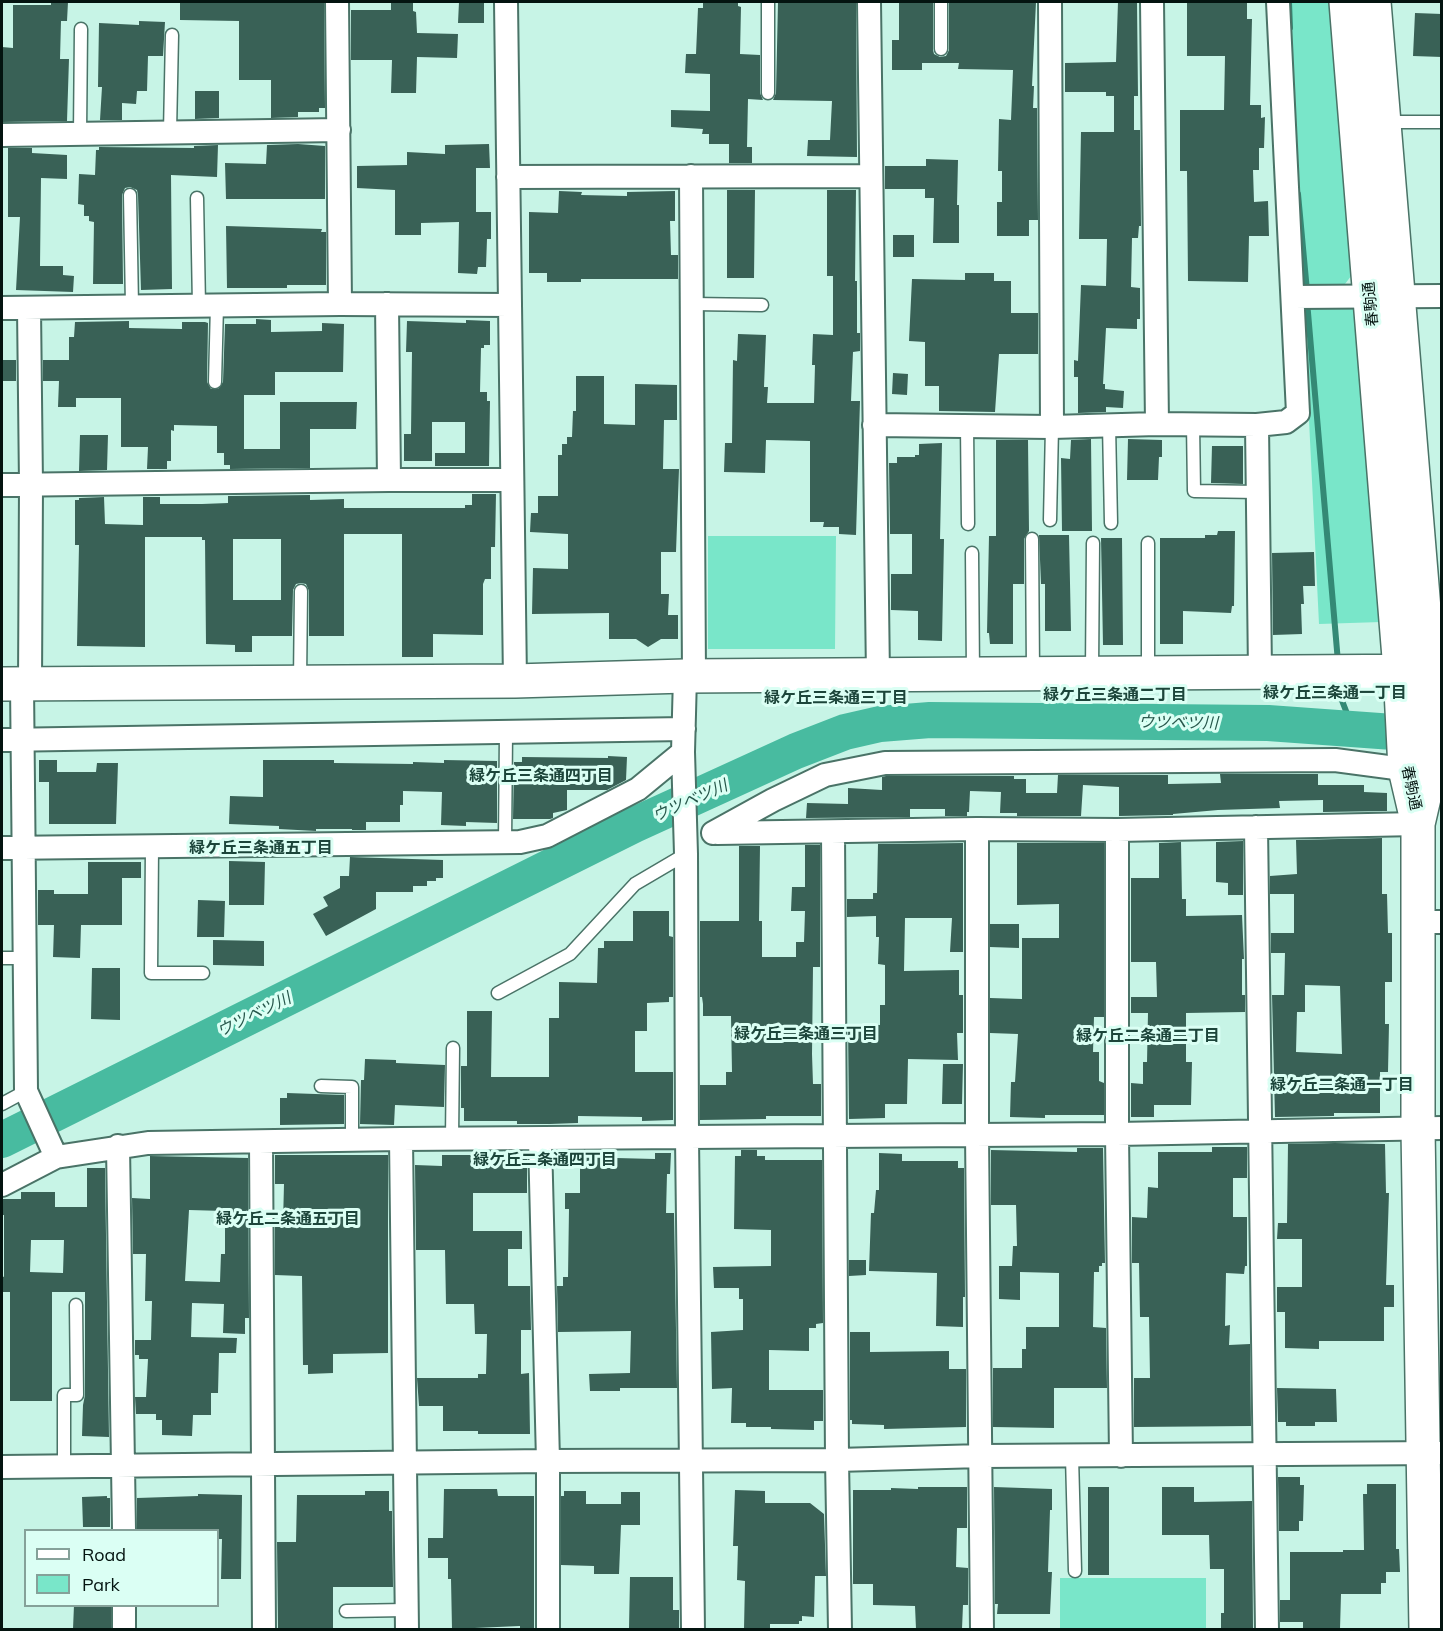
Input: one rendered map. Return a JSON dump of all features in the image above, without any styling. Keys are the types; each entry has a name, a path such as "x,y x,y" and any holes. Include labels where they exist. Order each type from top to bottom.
{"street":[{"path":"338,2 340,304"},
{"path":"506,2 515,681"},
{"path":"869,2 878,676"},
{"path":"1050,2 1052,427"},
{"path":"1152,2 1157,424"},
{"path":"874,425 1052,427 1157,424 1257,425 1286,422 1298,413 1278,2"},
{"name":"春駒通","path":"1346,2 1384,297 1420,681 1422,764 1418,824 1430,922 1432,1453 1426,1629"},
{"name":"春駒通","path":"1374,2 1384,122 1384,297"},
{"path":"2,135 339,130"},
{"path":"691,176 690,676 683,763 686,840 693,1629"},
{"path":"508,177 871,176"},
{"path":"1293,297 1442,296"},
{"path":"2,308 340,304 510,305"},
{"path":"387,304 389,480"},
{"path":"28,308 32,484 12,740 24,849 28,1095 53,1151"},
{"path":"1257,425 1260,672"},
{"path":"2,485 512,480"},
{"path":"18,684 515,681 690,676 1260,672 1420,681"},
{"path":"12,740 684,729"},
{"path":"713,833 825,775 885,763 1335,760 1422,764"},
{"path":"2,848 520,842 547,836 683,763"},
{"path":"686,840 713,833 977,829 1117,830 1418,824"},
{"path":"1256,827 1267,1629"},
{"path":"977,829 977,1134 982,1629"},
{"path":"1117,830 1117,1134 1121,1456"},
{"path":"833,832 840,1629"},
{"path":"2,1185 53,1151 148,1143 1430,1129"},
{"path":"400,1139 406,1620"},
{"path":"540,1140 548,1461 548,1629"},
{"path":"261,1142 264,1629"},
{"path":"118,1146 124,1529"},
{"path":"2,1467 1432,1453"},
{"path":"124,1607 124,1629"}],"lane":[{"path":"768,2 768,93"},
{"path":"941,2 941,49"},
{"path":"80,134 81,29"},
{"path":"170,132 172,35"},
{"path":"1384,122 1442,122"},
{"path":"130,195 132,306"},
{"path":"197,198 215,382"},
{"path":"692,304 762,304"},
{"path":"1193,424 1194,491 1258,492"},
{"path":"1109,425 1111,523"},
{"path":"967,426 968,524"},
{"path":"1050,520 1052,427"},
{"path":"1032,539 1033,674"},
{"path":"1092,674 1093,543"},
{"path":"1148,543 1148,673"},
{"path":"972,553 973,675"},
{"path":"300,682 301,591"},
{"path":"505,843 506,732"},
{"path":"498,993 570,954 635,884 686,840"},
{"path":"152,847 151,973 203,973"},
{"path":"2,958 25,958"},
{"path":"452,1139 453,1048"},
{"path":"321,1086 352,1087 352,1140"},
{"path":"2,1104 28,1095"},
{"path":"64,1466 64,1395 77,1395 76,1305"},
{"path":"1072,1456 1075,1571"},
{"path":"346,1611 406,1620"}],"green space":[{"path":"1286,2 1333,2 1354,272 1345,284 1313,287 1303,281"},
{"path":"1350,305 1361,318 1381,622 1319,624 1304,318 1314,306"},
{"path":"708,536 836,536 835,649 708,649"},
{"path":"1060,1578 1206,1578 1206,1629 1060,1629"}],"building":[{"path":"51,2 68,2 67,21 61,21 60,59 69,59 67,121 2,122 2,47 13,48 13,5 51,5"},
{"path":"180,2 324,2 325,108 319,108 319,112 298,112 298,117 271,118 271,80 239,80 239,21 180,20"},
{"path":"391,2 413,2 417,33 458,34 457,58 417,57 416,93 391,93 392,60 351,60 351,10 391,10"},
{"path":"459,2 484,2 484,23 458,23"},
{"path":"703,2 738,2 738,6 741,7 740,54 760,55 760,93 763,100 748,99 747,147 752,147 752,163 729,163 729,144 709,144 709,134 702,134 703,129 671,127 671,110 710,111 710,74 685,73 686,54 696,54 698,8 703,8"},
{"path":"778,2 856,2 857,157 807,156 808,140 830,140 832,101 773,100 776,93"},
{"path":"899,2 933,2 933,50 934,54 940,57 946,56 949,50 949,2 1036,2 1032,86 1034,86 1033,108 1037,108 1038,220 1029,220 1029,236 997,236 997,202 1002,202 1002,171 998,171 999,119 1011,120 1013,70 958,69 959,63 922,63 922,70 892,70 892,40 899,40"},
{"path":"1118,2 1137,2 1138,96 1134,96 1134,130 1140,130 1141,226 1139,226 1138,238 1132,238 1131,287 1140,288 1140,319 1137,319 1137,329 1106,328 1103,384 1105,384 1105,389 1124,391 1123,408 1106,407 1106,412 1078,413 1078,377 1074,377 1074,360 1078,361 1081,285 1106,286 1107,239 1079,239 1081,132 1114,132 1114,96 1106,96 1106,92 1065,92 1065,63 1116,62"},
{"path":"1187,2 1247,2 1247,19 1252,19 1250,105 1261,105 1261,118 1265,117 1264,148 1259,148 1259,170 1253,170 1254,202 1268,201 1269,236 1249,236 1248,282 1188,281 1187,171 1180,171 1180,110 1224,110 1225,56 1187,56"},
{"path":"1415,13 1442,14 1442,57 1413,56"},
{"path":"139,21 165,22 163,56 148,56 147,91 137,91 136,104 122,103 122,120 100,120 102,87 98,87 99,23 139,25"},
{"path":"195,91 219,91 219,118 195,119"},
{"path":"489,144 490,168 476,168 476,212 491,212 491,239 487,239 486,267 478,267 477,274 458,273 459,222 421,223 421,235 395,235 395,190 357,188 357,166 407,165 407,152 445,154 445,145"},
{"path":"218,145 217,177 171,175 172,289 141,290 138,195 137,190 130,187 125,188 122,195 123,284 93,284 94,222 89,221 89,216 84,216 84,205 78,204 79,174 95,175 96,150 99,150 99,147 194,148 194,146"},
{"path":"267,145 325,146 325,199 226,199 225,163 266,164"},
{"path":"8,148 32,148 32,153 67,155 67,179 41,178 40,266 63,266 63,275 74,276 73,292 16,290 20,217 8,217"},
{"path":"926,159 958,160 959,243 933,243 934,198 925,198 925,189 885,189 885,166 926,166"},
{"path":"727,190 755,190 754,278 727,278"},
{"path":"827,190 856,190 855,281 857,281 857,333 860,333 860,351 853,352 851,401 860,401 856,535 839,534 839,527 823,527 824,522 810,522 810,441 766,440 765,473 724,472 725,443 732,443 733,360 737,361 738,334 766,335 764,387 768,387 767,403 814,403 813,334 833,335 833,276 827,276"},
{"path":"559,191 582,192 581,195 627,196 627,192 675,191 675,221 670,221 671,255 678,255 678,279 581,279 581,282 547,282 547,273 529,273 529,212 558,213"},
{"path":"226,226 322,229 321,232 326,232 326,285 287,285 287,288 227,288"},
{"path":"893,235 914,235 914,257 893,257"},
{"path":"965,273 994,273 994,281 1011,281 1011,313 1038,313 1038,354 999,354 995,412 939,411 939,386 925,386 925,342 909,341 912,279 965,280"},
{"path":"256,319 271,320 271,332 322,331 322,323 344,324 343,372 275,372 275,395 244,395 244,449 280,449 280,402 357,402 356,429 310,429 310,468 230,469 230,465 224,465 224,453 217,453 217,426 174,425 174,431 171,430 171,461 167,461 167,469 147,469 148,447 121,447 121,398 76,398 76,407 58,407 59,381 43,381 43,360 69,360 69,337 74,337 75,322 129,321 129,328 182,329 182,322 205,322 208,323 207,382 211,389 218,389 223,382 225,324 256,324"},
{"path":"466,320 490,321 490,345 484,345 484,348 481,348 480,392 487,392 487,401 490,401 489,466 435,466 435,453 465,453 465,422 432,422 432,461 404,461 404,434 411,434 412,352 406,352 407,321 466,323"},
{"path":"2,360 16,360 16,381 2,381"},
{"path":"893,373 908,374 907,395 892,394"},
{"path":"576,376 604,376 604,424 635,425 635,384 677,385 677,420 664,420 663,469 679,469 676,552 661,552 661,594 669,594 668,615 678,615 678,639 661,639 648,647 636,639 609,639 609,613 532,614 533,568 568,569 568,534 530,532 531,513 538,513 538,496 558,496 558,455 562,455 562,444 567,444 567,437 572,437 573,411 576,411"},
{"path":"80,435 108,435 107,470 79,471"},
{"path":"1091,439 1092,531 1062,531 1061,458 1070,459 1071,440"},
{"path":"1128,439 1162,440 1158,480 1127,480"},
{"path":"996,440 1028,440 1029,531 1024,539 1024,584 1013,584 1013,644 990,644 989,633 987,633 989,536 996,536"},
{"path":"942,443 940,539 944,539 942,641 918,640 918,611 891,610 891,574 912,574 912,534 890,534 889,463 897,463 897,457 919,455 919,444"},
{"path":"1212,446 1243,446 1243,484 1211,483"},
{"path":"472,494 496,494 495,547 491,547 491,579 485,579 483,584 483,635 433,634 433,657 402,657 402,534 344,534 344,636 309,636 309,591 306,584 301,583 296,584 293,590 292,636 252,636 252,652 235,652 235,645 206,644 205,540 202,540 202,537 145,537 145,647 77,646 79,545 75,545 75,500 79,498 104,497 105,524 143,525 143,497 160,497 160,504 228,503 228,496 310,495 310,500 344,499 344,508 465,508 465,505 472,505","holes":["233,539 281,539 281,600 233,600"]},
{"path":"1218,531 1235,531 1234,606 1232,606 1231,613 1183,611 1183,644 1160,644 1160,538 1205,538 1205,535 1217,535"},
{"path":"1039,535 1069,535 1071,631 1045,631 1045,584 1041,584"},
{"path":"1101,538 1122,538 1123,645 1103,645"},
{"path":"1314,552 1315,586 1303,586 1302,634 1273,635 1272,553"},
{"path":"608,756 627,757 626,780 607,790 567,790 567,810 553,813 553,818 513,819 514,762 522,762 522,757 608,758"},
{"path":"39,760 57,760 57,772 96,772 97,763 118,763 116,824 49,824 49,782 39,782"},
{"path":"263,760 334,760 334,763 413,764 413,762 444,763 444,760 497,761 497,823 466,822 466,826 441,825 442,792 403,791 400,822 366,822 366,830 316,829 316,831 279,829 279,826 229,824 230,796 263,797"},
{"path":"1220,774 1318,774 1318,785 1364,785 1364,792 1387,793 1387,811 1323,812 1323,800 1279,801 1280,808 1119,816 1119,787 1083,785 1081,816 1017,816 1017,813 1000,813 1001,792 970,791 967,816 945,816 945,809 910,809 910,817 806,818 807,803 848,804 848,788 882,790 882,777 886,776 1014,776 1014,779 1026,779 1026,793 1057,793 1058,775 1168,775 1168,784 1221,783"},
{"path":"1382,838 1382,894 1387,894 1388,933 1392,933 1392,982 1385,982 1385,1024 1389,1024 1388,1072 1380,1072 1380,1113 1275,1117 1272,995 1284,995 1285,953 1271,953 1271,933 1294,933 1294,894 1270,894 1270,876 1297,874 1296,840","holes":["1305,985 1340,986 1342,1054 1296,1052 1297,1012 1305,1012"]},
{"path":"1243,841 1243,895 1228,895 1228,883 1216,882 1216,842"},
{"path":"1181,842 1182,899 1186,899 1186,916 1242,915 1244,959 1242,959 1242,995 1245,995 1245,1012 1186,1013 1186,1062 1192,1062 1191,1105 1154,1105 1154,1117 1131,1117 1131,1083 1143,1084 1143,1062 1147,1062 1148,1013 1131,1013 1131,997 1157,997 1156,962 1131,962 1131,878 1159,878 1159,843"},
{"path":"963,843 963,952 950,952 952,918 905,918 904,971 959,970 959,995 963,995 963,1033 957,1033 958,1060 908,1059 907,1104 885,1104 885,1118 849,1119 848,1024 880,1025 880,1005 885,1005 885,965 878,964 879,937 876,937 876,916 847,917 847,899 873,899 873,893 877,893 878,844"},
{"path":"1017,843 1104,843 1104,1017 1094,1017 1093,1052 1099,1052 1099,1081 1104,1083 1104,1115 1010,1117 1011,1082 1015,1082 1018,1034 990,1033 990,998 1022,999 1022,938 1059,938 1059,904 1017,905"},
{"path":"805,845 820,845 820,967 813,967 812,1054 813,1084 821,1084 821,1116 766,1116 766,1119 700,1120 700,1085 726,1085 726,1072 732,1072 731,1016 703,1016 702,997 700,997 700,921 739,921 739,846 760,846 759,921 762,921 762,957 796,957 796,942 804,942 805,911 791,911 792,887 805,887"},
{"path":"350,857 443,860 443,878 427,881 427,886 413,886 413,892 376,892 376,909 326,936 313,914 328,906 323,897 340,888 340,876 349,876"},
{"path":"229,861 265,862 264,905 229,905"},
{"path":"88,862 141,862 141,878 122,878 122,925 81,925 80,958 53,957 54,925 38,925 38,890 54,890 54,894 88,894"},
{"path":"198,900 225,901 224,937 197,937"},
{"path":"633,911 669,911 669,936 673,937 673,997 669,997 669,1002 647,1003 647,1031 635,1031 635,1072 673,1072 673,1120 642,1121 642,1117 578,1116 578,1123 517,1124 517,1121 464,1121 464,1108 461,1108 461,1066 467,1066 467,1011 492,1011 491,1077 549,1077 549,1018 559,1018 559,982 597,983 598,948 604,948 604,941 633,941"},
{"path":"990,924 1019,924 1019,948 990,947"},
{"path":"213,940 264,941 264,966 213,965"},
{"path":"92,968 120,968 120,1020 91,1019"},
{"path":"365,1059 445,1065 444,1107 395,1105 394,1125 360,1124 361,1080 364,1080"},
{"path":"943,1064 963,1064 962,1104 942,1104"},
{"path":"287,1093 344,1095 344,1124 280,1125 280,1098 287,1098"},
{"path":"1288,1144 1385,1144 1386,1193 1389,1193 1386,1285 1394,1285 1394,1307 1384,1307 1384,1341 1319,1341 1319,1349 1285,1348 1285,1312 1277,1312 1277,1287 1302,1287 1302,1239 1277,1239 1278,1223 1287,1223"},
{"path":"1212,1147 1247,1147 1247,1178 1233,1178 1233,1217 1247,1217 1247,1266 1245,1266 1244,1274 1226,1273 1225,1326 1230,1325 1229,1345 1250,1344 1251,1426 1134,1427 1134,1378 1150,1378 1149,1317 1140,1317 1139,1263 1132,1263 1132,1217 1147,1218 1148,1187 1158,1188 1158,1152 1212,1152"},
{"path":"1077,1148 1103,1148 1105,1263 1099,1266 1099,1272 1094,1272 1093,1327 1106,1328 1107,1388 1054,1388 1054,1428 993,1427 993,1368 1022,1368 1022,1349 1026,1349 1026,1327 1059,1327 1059,1273 1020,1272 1020,1300 999,1299 999,1266 1012,1266 1013,1246 1017,1246 1016,1205 991,1205 991,1150 1077,1152"},
{"path":"741,1150 757,1150 757,1156 765,1156 765,1160 822,1160 823,1323 816,1324 816,1328 809,1328 809,1351 769,1350 769,1390 823,1390 823,1421 814,1421 814,1430 746,1427 746,1423 731,1423 732,1388 712,1389 711,1332 743,1330 743,1299 739,1299 739,1288 714,1288 713,1267 771,1266 771,1230 734,1229 735,1156 741,1156"},
{"path":"655,1153 671,1153 670,1174 667,1174 666,1213 674,1213 677,1388 620,1388 620,1391 590,1391 589,1374 630,1373 631,1331 558,1332 557,1286 563,1286 563,1277 568,1277 569,1209 565,1209 565,1193 580,1193 580,1155 616,1155 616,1158 655,1159"},
{"path":"879,1153 902,1154 902,1161 958,1161 958,1168 964,1168 965,1297 963,1297 963,1327 936,1326 937,1273 869,1271 871,1213 874,1213 876,1190 879,1190"},
{"path":"275,1155 388,1155 388,1353 333,1354 333,1373 308,1374 308,1365 303,1365 302,1276 275,1275 275,1223 283,1223 284,1184 275,1184"},
{"path":"442,1155 527,1155 527,1193 473,1193 473,1231 522,1231 522,1249 508,1249 508,1286 530,1286 531,1330 521,1330 521,1374 529,1373 530,1434 443,1431 443,1406 419,1406 417,1378 478,1378 478,1374 486,1374 487,1334 475,1334 474,1304 446,1304 445,1250 416,1250 415,1165 442,1166"},
{"path":"150,1156 248,1158 249,1318 245,1318 245,1334 223,1333 224,1304 192,1303 191,1337 237,1338 236,1353 219,1353 218,1393 211,1393 211,1415 193,1415 192,1436 162,1435 162,1420 156,1420 156,1414 136,1414 135,1397 146,1397 148,1359 139,1359 139,1355 135,1355 135,1340 151,1340 152,1301 145,1301 146,1254 133,1254 132,1198 150,1199","holes":["189,1210 225,1211 225,1254 221,1254 220,1282 185,1281"]},
{"path":"87,1168 105,1168 109,1437 82,1436 85,1395 85,1292 52,1292 52,1401 10,1401 10,1292 2,1292 4,1215 2,1215 2,1199 21,1199 21,1192 55,1192 55,1207 87,1207","holes":["31,1240 64,1240 63,1273 30,1272"]},
{"path":"849,1260 866,1260 866,1275 849,1276"},
{"path":"850,1332 870,1332 870,1352 949,1351 949,1369 966,1369 966,1427 884,1429 884,1425 852,1424 850,1420"},
{"path":"1277,1388 1336,1389 1337,1422 1315,1422 1315,1426 1286,1426 1286,1422 1278,1422"},
{"path":"1278,1477 1300,1477 1300,1485 1304,1485 1303,1521 1299,1521 1299,1531 1279,1531"},
{"path":"1367,1484 1396,1484 1396,1549 1399,1549 1400,1572 1386,1572 1386,1583 1381,1583 1381,1594 1341,1594 1340,1629 1303,1629 1303,1622 1280,1622 1280,1600 1290,1600 1290,1552 1364,1550 1363,1494 1367,1494"},
{"path":"918,1487 967,1487 967,1528 957,1528 956,1567 968,1568 968,1605 963,1605 962,1629 916,1629 915,1606 873,1605 873,1584 853,1584 853,1490 918,1489"},
{"path":"994,1487 1052,1489 1048,1572 1052,1572 1050,1614 997,1614"},
{"path":"1088,1487 1109,1487 1109,1575 1088,1575"},
{"path":"1162,1487 1194,1487 1194,1502 1252,1501 1253,1629 1221,1629 1221,1613 1224,1613 1224,1569 1210,1569 1209,1535 1162,1535"},
{"path":"444,1489 497,1489 498,1496 534,1496 534,1628 520,1628 520,1626 452,1629 451,1579 448,1579 448,1558 428,1558 428,1538 443,1538"},
{"path":"735,1490 765,1491 765,1503 810,1503 824,1514 826,1576 815,1576 814,1617 802,1616 799,1624 770,1624 770,1629 744,1629 745,1581 737,1580 738,1546 733,1546"},
{"path":"365,1491 389,1491 389,1511 392,1511 393,1587 333,1587 333,1629 278,1629 277,1542 296,1542 297,1495 365,1495"},
{"path":"564,1491 586,1491 586,1504 621,1504 621,1492 640,1492 640,1525 621,1525 619,1574 594,1574 594,1566 561,1565 561,1496 564,1496"},
{"path":"198,1494 242,1495 241,1579 221,1579 222,1539 219,1539 219,1529 137,1529 137,1498 198,1496"},
{"path":"107,1496 110,1498 110,1527 83,1527 82,1497"},
{"path":"630,1577 673,1577 673,1610 679,1610 679,1629 629,1629"},
{"path":"74,1607 111,1607 111,1629 73,1629"}],"waterway":[{"path":"1289,2 1290,28"},
{"path":"1298,194 1307,291"},
{"path":"1307,301 1338,662"},
{"path":"1339,681 1341,698 1353,729"},
{"name":"ウツベツ川","path":"2,1140 634,825 796,751 845,732 880,724 930,720 1268,723 1435,735"}],"district":[{"name":"緑ケ丘三条通一丁目","path":"1335,693"},
{"name":"緑ケ丘三条通二丁目","path":"1115,695"},
{"name":"緑ケ丘三条通三丁目","path":"836,698"},
{"name":"緑ケ丘三条通四丁目","path":"541,776"},
{"name":"緑ケ丘三条通五丁目","path":"261,848"},
{"name":"緑ケ丘二条通三丁目","path":"806,1034"},
{"name":"緑ケ丘二条通二丁目","path":"1148,1036"},
{"name":"緑ケ丘二条通一丁目","path":"1342,1085"},
{"name":"緑ケ丘二条通四丁目","path":"545,1160"},
{"name":"緑ケ丘二条通五丁目","path":"288,1219"}]}
